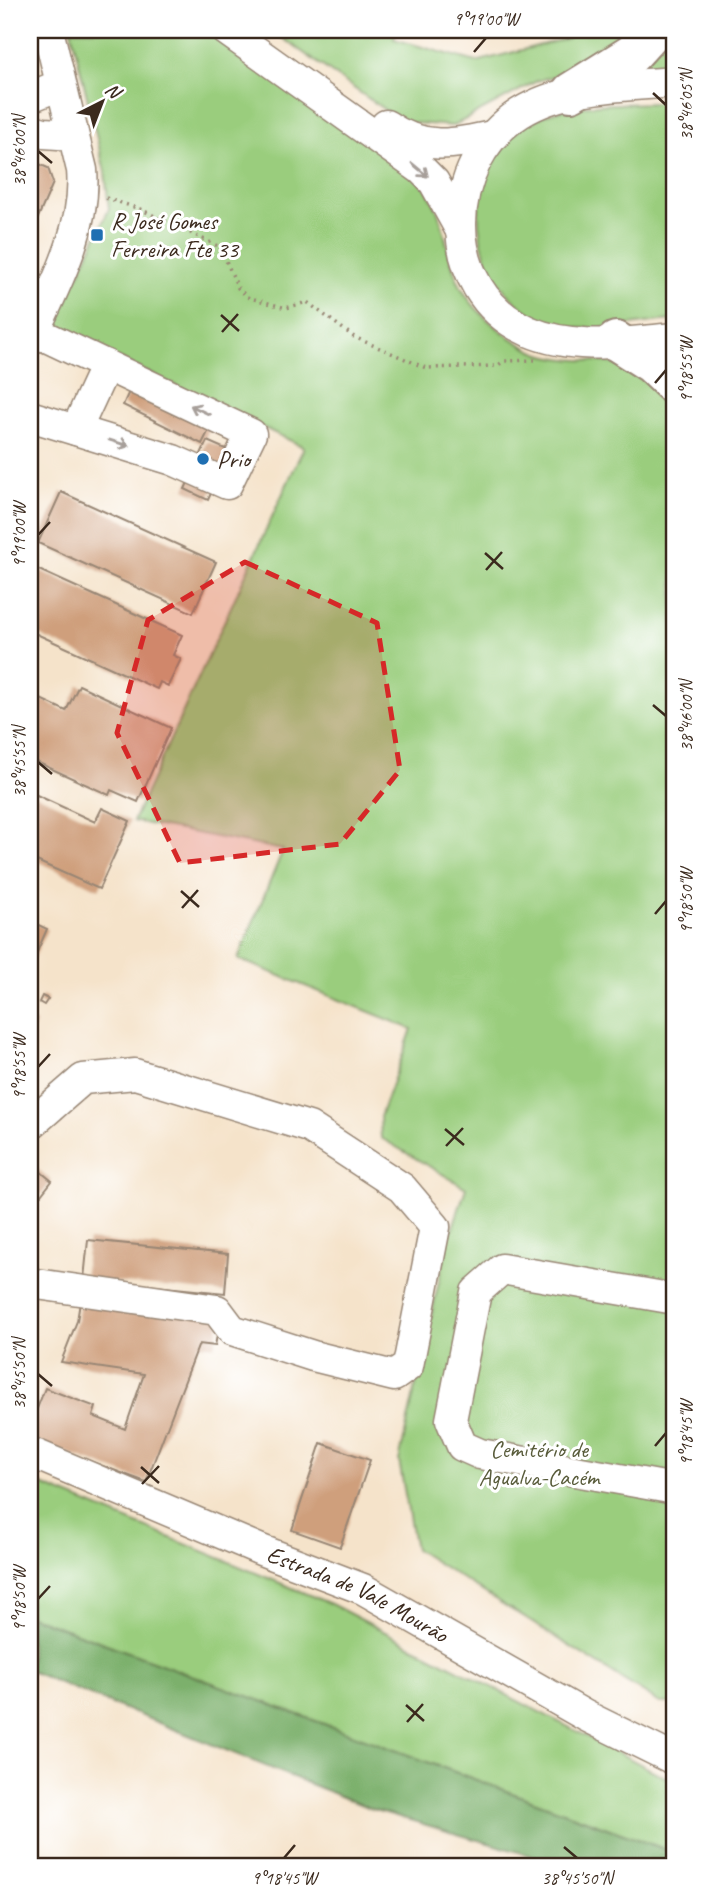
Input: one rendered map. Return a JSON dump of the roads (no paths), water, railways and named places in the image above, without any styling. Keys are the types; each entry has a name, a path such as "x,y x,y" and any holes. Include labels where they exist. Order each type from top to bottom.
{"highway":[{"path":"571,92 632,54 654,30"},
{"path":"616,341 652,364 675,386"}],"street":[{"path":"30,416 173,460 227,484 251,434 106,365 32,336 41,289 76,228 84,191 48,30"},
{"path":"226,30 421,169 433,182 460,229 469,269 489,302 525,329 566,343 668,338"},
{"path":"252,30 408,139 438,145 495,135"},
{"path":"460,229 468,177 478,154 519,114 571,92 669,83"},
{"path":"30,97 60,85"},
{"path":"30,129 73,135"},
{"path":"76,430 106,365"},
{"path":"30,1125 83,1079 135,1074 309,1127 402,1188 436,1227 408,1366 394,1376 313,1356 232,1330 217,1310 30,1283"},
{"path":"675,1299 502,1269 476,1292 451,1420 458,1440 480,1454 675,1489"},
{"name":"Estrada de Vale Mourão","path":"30,1452 363,1590 586,1716 675,1760"}],"place":[{"name":"R José Gomes Ferreira Fte 33","path":"97,235"},
{"name":"Prio","path":"203,459"}],"park label":[{"name":"Cemitério de Agualva-Cacém","path":"539,1463"}]}
